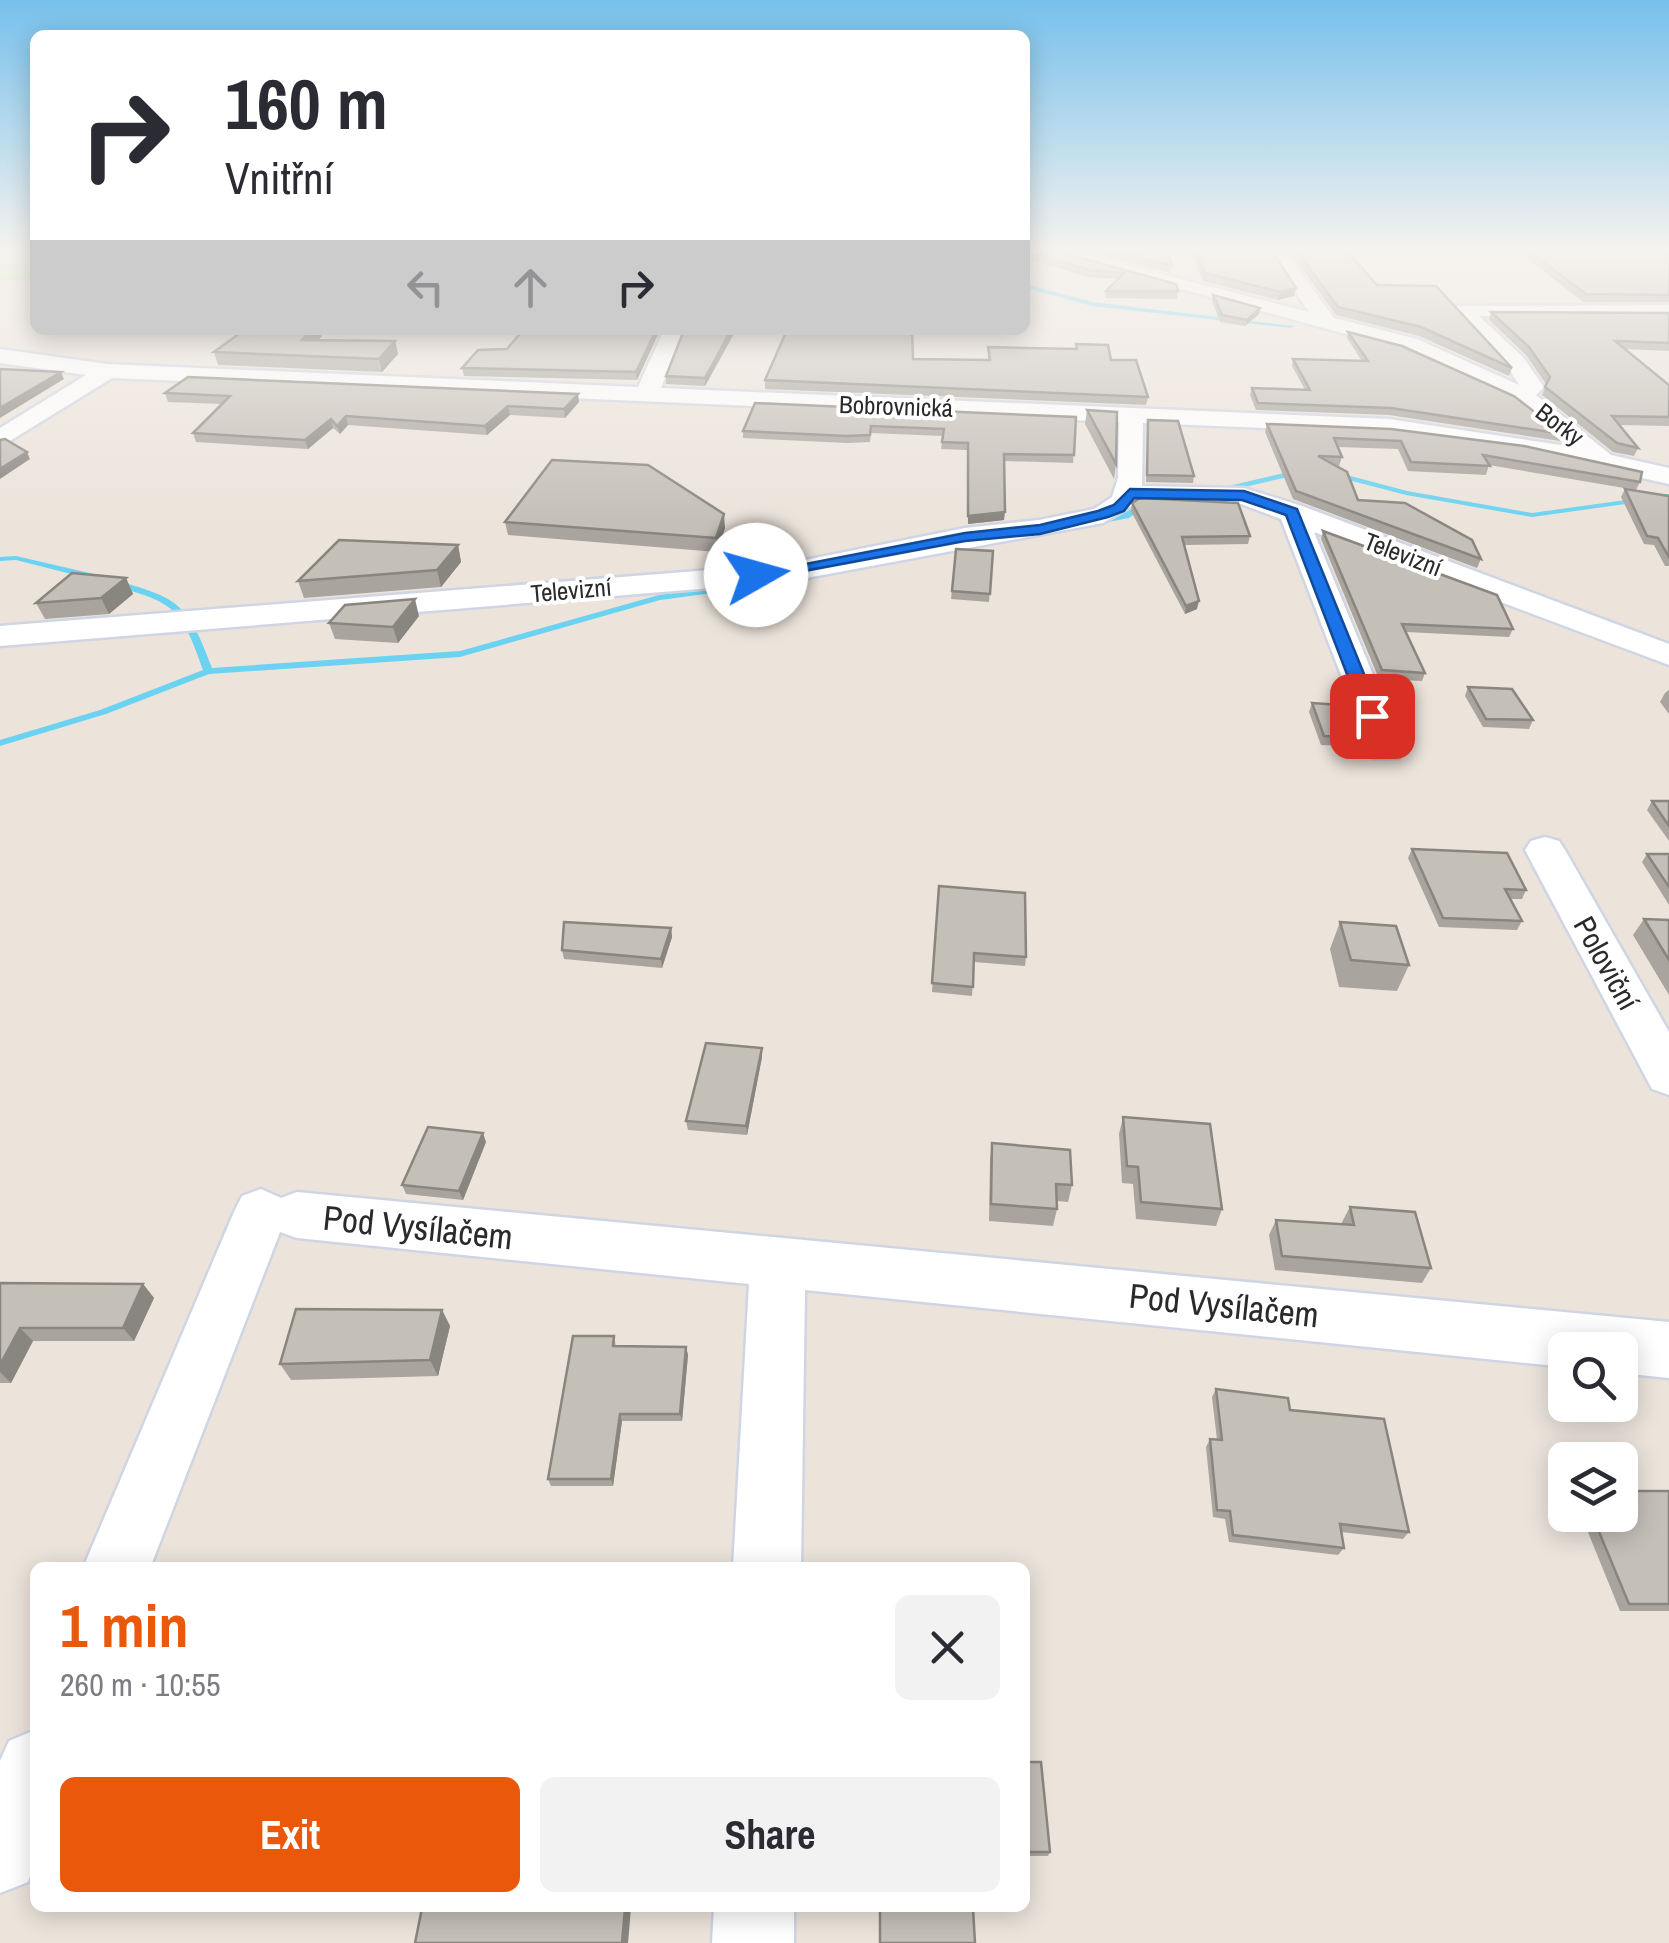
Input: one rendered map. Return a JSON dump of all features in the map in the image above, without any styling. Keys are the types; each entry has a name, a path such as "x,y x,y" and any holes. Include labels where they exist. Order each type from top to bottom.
{"street":[{"path":"646,395 669,342"},
{"name":"Borky","path":"1402,342 1521,395 1608,461"},
{"path":"1494,342 1515,362 1532,387 1521,395"},
{"name":"Bobrovnická","path":"0,356 108,371 1422,429 1608,461 1669,476"},
{"path":"0,439 108,371"},
{"path":"1130,494 1131,414"},
{"name":"Televizní","path":"0,636 785,573 965,537 1040,530 1119,508 1130,494 1244,496 1669,655"},
{"path":"1292,512 1386,750"},
{"name":"Poloviční","path":"1545,850 1669,1076"},
{"name":"Pod Vysílačem","path":"119,1562 279,1214 1669,1350"},
{"path":"766,1562 778,1262"},
{"path":"0,1854 30,1780"},
{"path":"753,1943 754,1912"}],"building":[{"path":"228,342 394,342 379,359 214,352"},
{"path":"513,342 650,342 636,372 462,368 478,350 507,349"},
{"path":"679,342 725,342 705,378 666,376"},
{"path":"782,342 912,342 913,359 990,360 988,347 1077,349 1076,344 1108,345 1111,360 1136,360 1148,397 765,380"},
{"path":"1355,342 1402,346 1514,396 1563,434 1391,408 1258,403 1252,388 1310,390 1293,359 1368,361"},
{"path":"1454,342 1488,342 1512,368"},
{"path":"1523,342 1616,342 1669,385 1669,417 1612,416 1638,448 1617,443 1545,387 1550,377"},
{"path":"0,369 61,372 0,408"},
{"path":"188,377 578,394 564,409 508,406 485,426 346,416 337,426 331,419 305,440 193,433 230,396 165,393"},
{"path":"755,403 1076,417 1074,455 1004,454 1005,512 968,516 968,443 942,442 944,429 871,426 870,435 847,436 743,431"},
{"path":"1087,410 1117,412 1116,464"},
{"path":"1148,420 1178,421 1194,476 1147,475"},
{"path":"1267,424 1391,429 1524,446 1642,472 1640,482 1483,455 1490,466 1411,462 1401,441 1334,438 1342,457 1318,456 1347,472 1358,500 1405,503 1472,540 1481,559 1296,491"},
{"path":"0,440 27,452 0,469"},
{"path":"552,460 648,465 724,514 716,538 505,522"},
{"path":"1625,489 1669,496 1669,557 1658,538 1647,536"},
{"path":"1140,498 1238,503 1250,536 1182,537 1199,601 1186,606 1132,503"},
{"path":"1323,531 1497,595 1513,629 1402,624 1425,673 1382,670"},
{"path":"339,540 458,545 437,570 298,581"},
{"path":"956,549 993,551 990,594 952,591"},
{"path":"72,573 126,578 101,598 36,603"},
{"path":"415,599 393,627 329,623 345,605"},
{"path":"1468,687 1512,689 1533,720 1486,719"},
{"path":"1312,703 1355,706 1368,738 1324,736"},
{"path":"1652,801 1669,801 1669,826"},
{"path":"1412,849 1507,853 1526,890 1505,889 1522,921 1443,918"},
{"path":"1647,854 1669,854 1669,887"},
{"path":"939,886 1025,893 1026,957 974,953 973,987 932,983"},
{"path":"1644,919 1669,920 1669,960"},
{"path":"564,922 671,928 661,959 562,950"},
{"path":"1340,922 1396,926 1409,965 1351,960"},
{"path":"706,1043 762,1048 746,1126 686,1121"},
{"path":"1123,1117 1210,1124 1222,1209 1141,1202 1138,1167 1127,1166"},
{"path":"428,1127 483,1133 459,1191 402,1185"},
{"path":"992,1143 1070,1150 1072,1185 1056,1184 1057,1209 991,1204"},
{"path":"1350,1207 1415,1212 1431,1268 1282,1256 1276,1220 1354,1225"},
{"path":"0,1283 143,1284 123,1328 20,1328 0,1365"},
{"path":"296,1309 442,1310 430,1360 280,1364"},
{"path":"573,1336 614,1336 613,1346 686,1347 680,1414 620,1414 611,1479 548,1479"},
{"path":"1216,1389 1288,1398 1290,1410 1384,1419 1409,1532 1340,1524 1344,1548 1233,1535 1230,1511 1217,1510 1210,1439 1222,1440"},
{"path":"1638,1491 1669,1491 1669,1604 1629,1604 1599,1532 1638,1532"},
{"path":"1030,1762 1041,1762 1050,1852 1030,1852"},
{"path":"421,1912 625,1912 622,1943 415,1943"},
{"path":"880,1912 973,1912 975,1943 880,1943"}],"waterway":[{"path":"1332,473 1406,493 1532,515 1669,496"},
{"path":"1220,489 1297,474"},
{"path":"1092,523 1126,516 1143,504"},
{"path":"0,559 16,558 95,577"},
{"path":"208,671 460,654 659,598 778,582"},
{"path":"114,583 154,595 178,609 193,632 208,671"},
{"path":"0,743 103,712 208,671"}],"route":[{"path":"756,575 785,573 965,537 1040,530 1119,508 1130,494 1244,496 1292,512 1372,716"}]}
